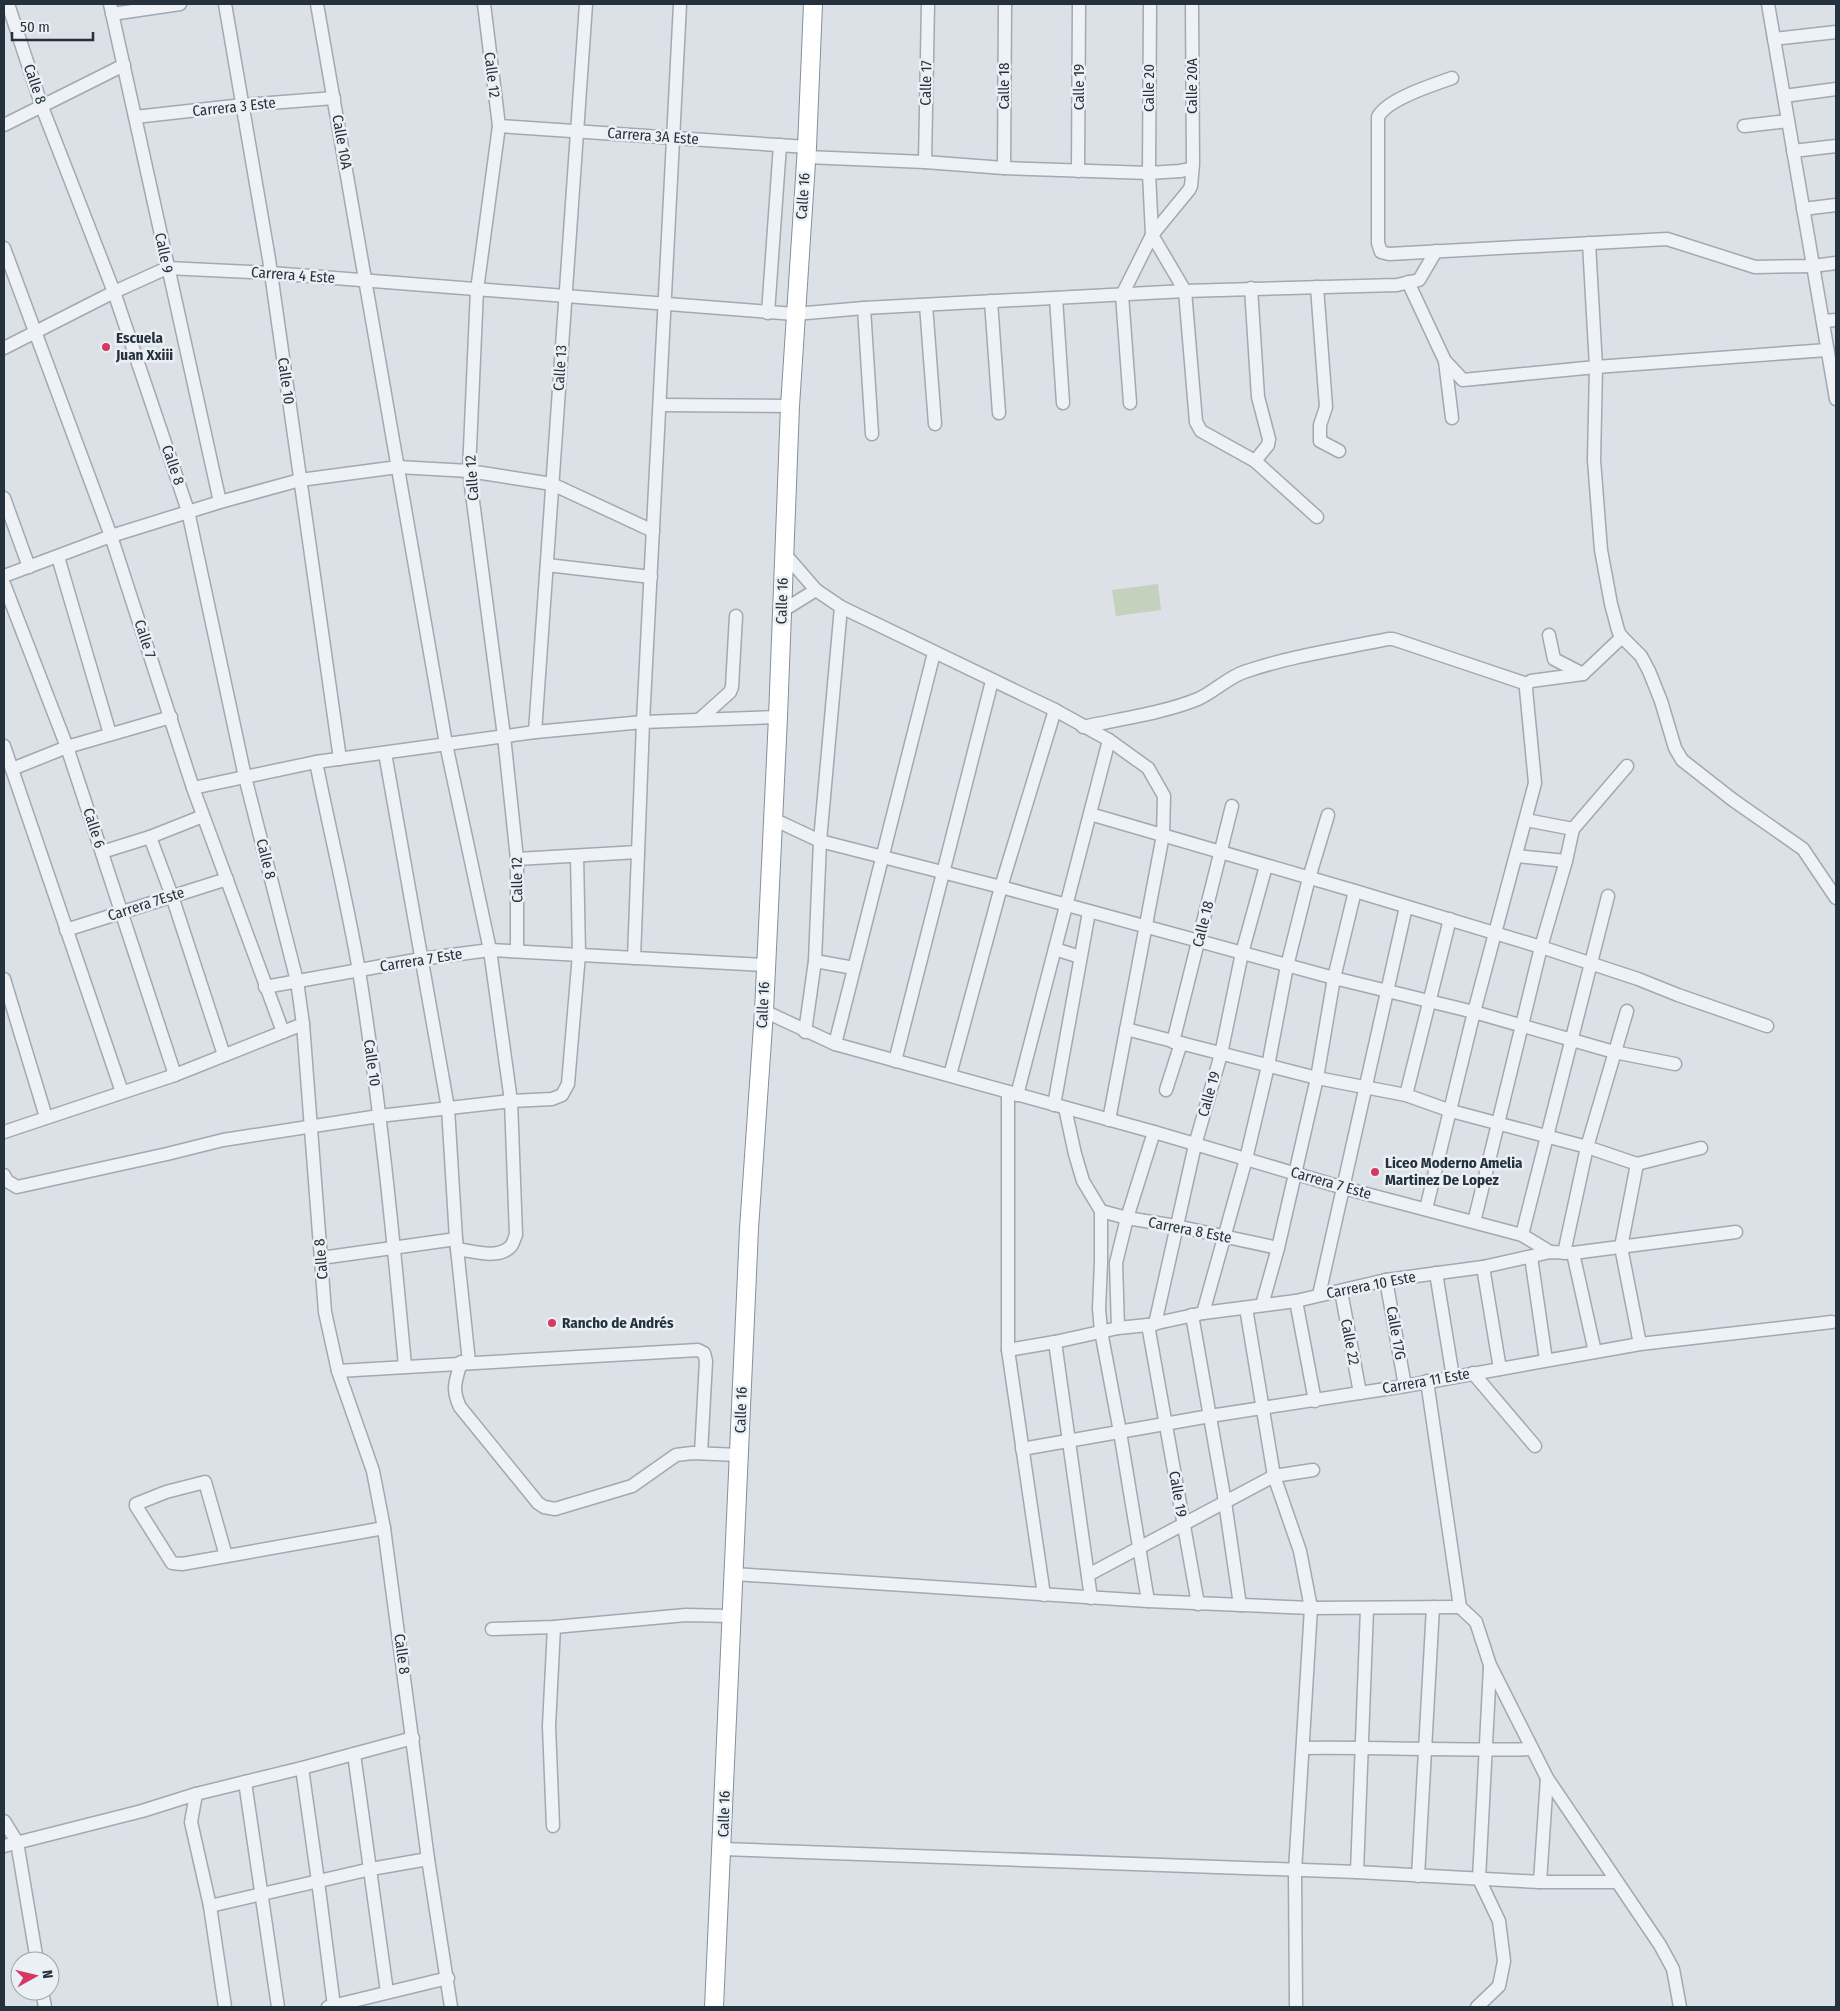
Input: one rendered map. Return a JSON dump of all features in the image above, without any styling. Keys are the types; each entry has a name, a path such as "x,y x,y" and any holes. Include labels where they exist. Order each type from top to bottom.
{"highway":[{"name":"Calle 16","path":"714,2007 723,1849 723,1616 734,1574 749,1229 764,1011 790,406 813,4"}],"street":[{"name":"Calle 8","path":"8,4 42,107 114,292 188,511 245,777 297,981 303,1024 325,1312 338,1371 374,1471 384,1528 428,1858 451,2007"},
{"path":"111,9 180,4"},
{"name":"Calle 10","path":"225,4 271,273 340,759"},
{"name":"Calle 10A","path":"317,4 446,744 490,950 511,1101 516,1236 511,1246 504,1251 489,1254 457,1244"},
{"name":"Calle 12","path":"484,4 499,126 477,290 469,471 504,736 517,859 517,951"},
{"name":"Calle 13","path":"535,732 586,4"},
{"path":"634,958 643,722 680,4"},
{"name":"Calle 17","path":"925,162 928,4"},
{"name":"Calle 18","path":"1004,168 1005,4"},
{"name":"Calle 19","path":"1078,171 1079,4"},
{"name":"Calle 20","path":"1150,4 1149,173 1152,236"},
{"name":"Calle 20A","path":"1122,295 1152,236 1191,186 1191,169 1193,164 1192,4"},
{"path":"1768,4 1836,399"},
{"name":"Calle 9","path":"111,9 220,502"},
{"path":"1774,39 1836,32"},
{"path":"4,126 124,65"},
{"path":"1452,78 1414,92 1381,111 1378,117 1378,243 1381,252 1389,254 1667,239 1755,267 1813,266 1836,263"},
{"path":"1784,96 1836,89"},
{"name":"Carrera 3 Este","path":"135,117 243,105 334,98"},
{"path":"1744,126 1788,120"},
{"name":"Carrera 3A Este","path":"499,126 780,145 806,152 1004,168 1149,173 1191,169"},
{"path":"768,313 780,145"},
{"path":"1793,150 1836,146"},
{"path":"1803,209 1836,205"},
{"path":"1152,236 1185,291 1196,422 1201,432 1255,461 1317,516"},
{"path":"1588,243 1596,367 1594,460 1601,550 1610,604 1618,630 1622,637 1642,656 1649,670 1661,701 1675,748 1682,760 1733,800 1803,849 1836,898"},
{"name":"Calle 7","path":"4,248 111,536 193,788 283,1032"},
{"path":"1436,251 1419,280 1408,282 1445,361 1452,418"},
{"name":"Carrera 4 Este","path":"4,348 114,292 167,268 271,273 795,314 991,301 1251,288 1397,285 1408,282"},
{"path":"1317,287 1326,407 1320,425 1320,441 1339,451"},
{"path":"1251,288 1258,397 1269,439 1268,446 1255,461"},
{"path":"1122,295 1130,402"},
{"path":"1056,298 1064,403"},
{"path":"991,301 999,413"},
{"path":"926,305 935,424"},
{"path":"864,308 872,434"},
{"path":"1823,321 1836,320"},
{"path":"1445,361 1463,380 1596,367 1827,350"},
{"path":"660,405 790,406"},
{"path":"4,576 111,536 220,502 300,480 398,466 469,471 552,484 653,531"},
{"path":"4,498 29,567"},
{"path":"783,552 816,590 840,607 1055,710 1109,740 1148,768 1164,796 1163,835 1109,1120"},
{"path":"58,557 110,734"},
{"path":"547,564 651,576"},
{"name":"Calle 6","path":"4,584 67,747 175,1075"},
{"path":"782,611 816,590"},
{"path":"805,1032 815,961 820,841 840,607"},
{"path":"700,719 730,692 732,687 736,616"},
{"path":"1549,635 1554,659 1583,674"},
{"path":"1083,727 1135,716 1197,699 1214,691 1240,673 1275,662 1388,638 1527,684 1583,674 1622,637"},
{"path":"835,1044 934,653"},
{"path":"895,1061 992,681"},
{"path":"1426,1210 1474,1012 1535,783 1527,684"},
{"path":"950,1075 1001,887 1055,710"},
{"path":"12,769 67,747 171,717"},
{"path":"193,788 316,762 535,732 643,722 778,717"},
{"path":"1044,1595 1008,1350 1012,1093 1055,949 1109,740"},
{"path":"4,746 122,1092"},
{"path":"385,753 448,1108 465,1362 454,1388 460,1407 538,1503 544,1507 555,1509 632,1486 676,1455 705,1453 739,1455"},
{"name":"Calle 10","path":"316,762 358,970 379,1116 405,1366"},
{"path":"1474,1222 1522,1025 1573,829 1627,766"},
{"name":"Calle 18","path":"1166,1090 1198,941 1232,806"},
{"path":"1090,814 1450,919 1638,979 1767,1026"},
{"path":"1240,1605 1210,1416 1198,1314 1246,1159 1268,1066 1288,966 1309,878 1328,815"},
{"path":"102,852 150,837 203,816"},
{"path":"773,819 820,841 1001,887 1387,992 1474,1012 1614,1052 1675,1064"},
{"path":"1526,820 1573,829"},
{"path":"150,837 172,896 224,1055"},
{"path":"517,859 638,852"},
{"path":"4,1175 7,1181 17,1187 223,1140 379,1116 511,1101 552,1099 562,1095 568,1084 578,954 577,856"},
{"path":"1517,856 1566,860"},
{"name":"Calle 19","path":"1198,1604 1166,1424 1152,1324 1195,1145 1221,1054 1242,953 1266,866"},
{"name":"Carrera 7Este","path":"66,930 227,879"},
{"path":"1262,1305 1278,1248 1317,1078 1334,978 1355,891"},
{"path":"1522,1235 1608,896"},
{"path":"1319,1295 1406,906"},
{"path":"1088,912 1059,1106 1083,1181 1101,1211 1102,1262 1099,1309 1101,1331 1148,1601"},
{"path":"1406,1095 1450,919"},
{"path":"1055,949 1080,957"},
{"name":"Carrera 7 Este","path":"265,987 421,959 490,950 766,965"},
{"path":"815,961 854,968"},
{"path":"4,979 46,1117"},
{"name":"Carrera 7 Este","path":"764,1011 805,1032 835,1044 1154,1132 1344,1188 1522,1235 1550,1252"},
{"path":"1595,1352 1569,1253 1587,1147 1627,1011"},
{"path":"4,1132 175,1075 303,1024"},
{"path":"1126,1029 1317,1078 1406,1095 1451,1111 1546,1138 1587,1147 1637,1164 1701,1148"},
{"path":"1118,1328 1116,1263 1127,1218 1154,1132"},
{"path":"1637,1164 1621,1247 1640,1344"},
{"name":"Carrera 8 Este","path":"1101,1211 1127,1218 1176,1226 1278,1248"},
{"name":"Carrera 10 Este","path":"1008,1350 1198,1314 1296,1301 1386,1280 1483,1267 1550,1252 1569,1253 1736,1232"},
{"path":"321,1258 394,1248 457,1244"},
{"path":"1531,1257 1546,1360"},
{"path":"1102,1262 1116,1263"},
{"path":"1483,1267 1500,1368"},
{"path":"1436,1273 1454,1377"},
{"name":"Calle 17G","path":"1386,1280 1405,1386"},
{"name":"Calle 22","path":"1341,1291 1360,1393"},
{"path":"1296,1301 1315,1401"},
{"path":"1246,1308 1274,1476 1300,1551 1311,1608 1295,1871 1296,2007"},
{"name":"Carrera 11 Este","path":"1022,1449 1210,1416 1405,1386 1640,1344 1832,1322"},
{"path":"1055,1342 1091,1598"},
{"path":"338,1371 465,1362 698,1350 704,1353 706,1361 705,1453"},
{"path":"1473,1373 1535,1446"},
{"path":"1428,1381 1460,1607 1476,1622 1490,1665 1547,1778 1660,1945 1672,1969 1680,2007"},
{"path":"1088,1575 1274,1476 1313,1470"},
{"path":"226,1556 205,1482 166,1492 136,1504 172,1564 182,1564 384,1528"},
{"path":"734,1574 1198,1604 1367,1609 1460,1607"},
{"path":"1418,1876 1433,1608"},
{"path":"1358,1872 1367,1609"},
{"path":"492,1629 554,1627 699,1615 723,1616"},
{"path":"553,1826 549,1726 554,1627"},
{"path":"1477,2007 1499,1986 1504,1961 1499,1921 1479,1879 1490,1665"},
{"path":"4,1846 11,1836 142,1811 196,1794 413,1738"},
{"path":"1303,1748 1532,1749"},
{"path":"354,1754 387,1992"},
{"path":"302,1768 318,1881 331,2007 448,1978"},
{"path":"1540,1882 1547,1778"},
{"path":"245,1782 278,2007"},
{"path":"196,1794 191,1822 210,1906 225,2007"},
{"path":"4,1822 11,1836 35,1951"},
{"path":"723,1849 1358,1872 1540,1882 1616,1882"},
{"path":"210,1906 371,1869 428,1858"}],"green space":[{"path":"1158,584 1161,610 1116,616 1112,590"}],"place":[{"name":"Escuela Juan Xxiii","path":"106,347"},
{"name":"Liceo Moderno Amelia Martinez De Lopez","path":"1375,1172"},
{"name":"Rancho de Andrés","path":"552,1323"}]}
